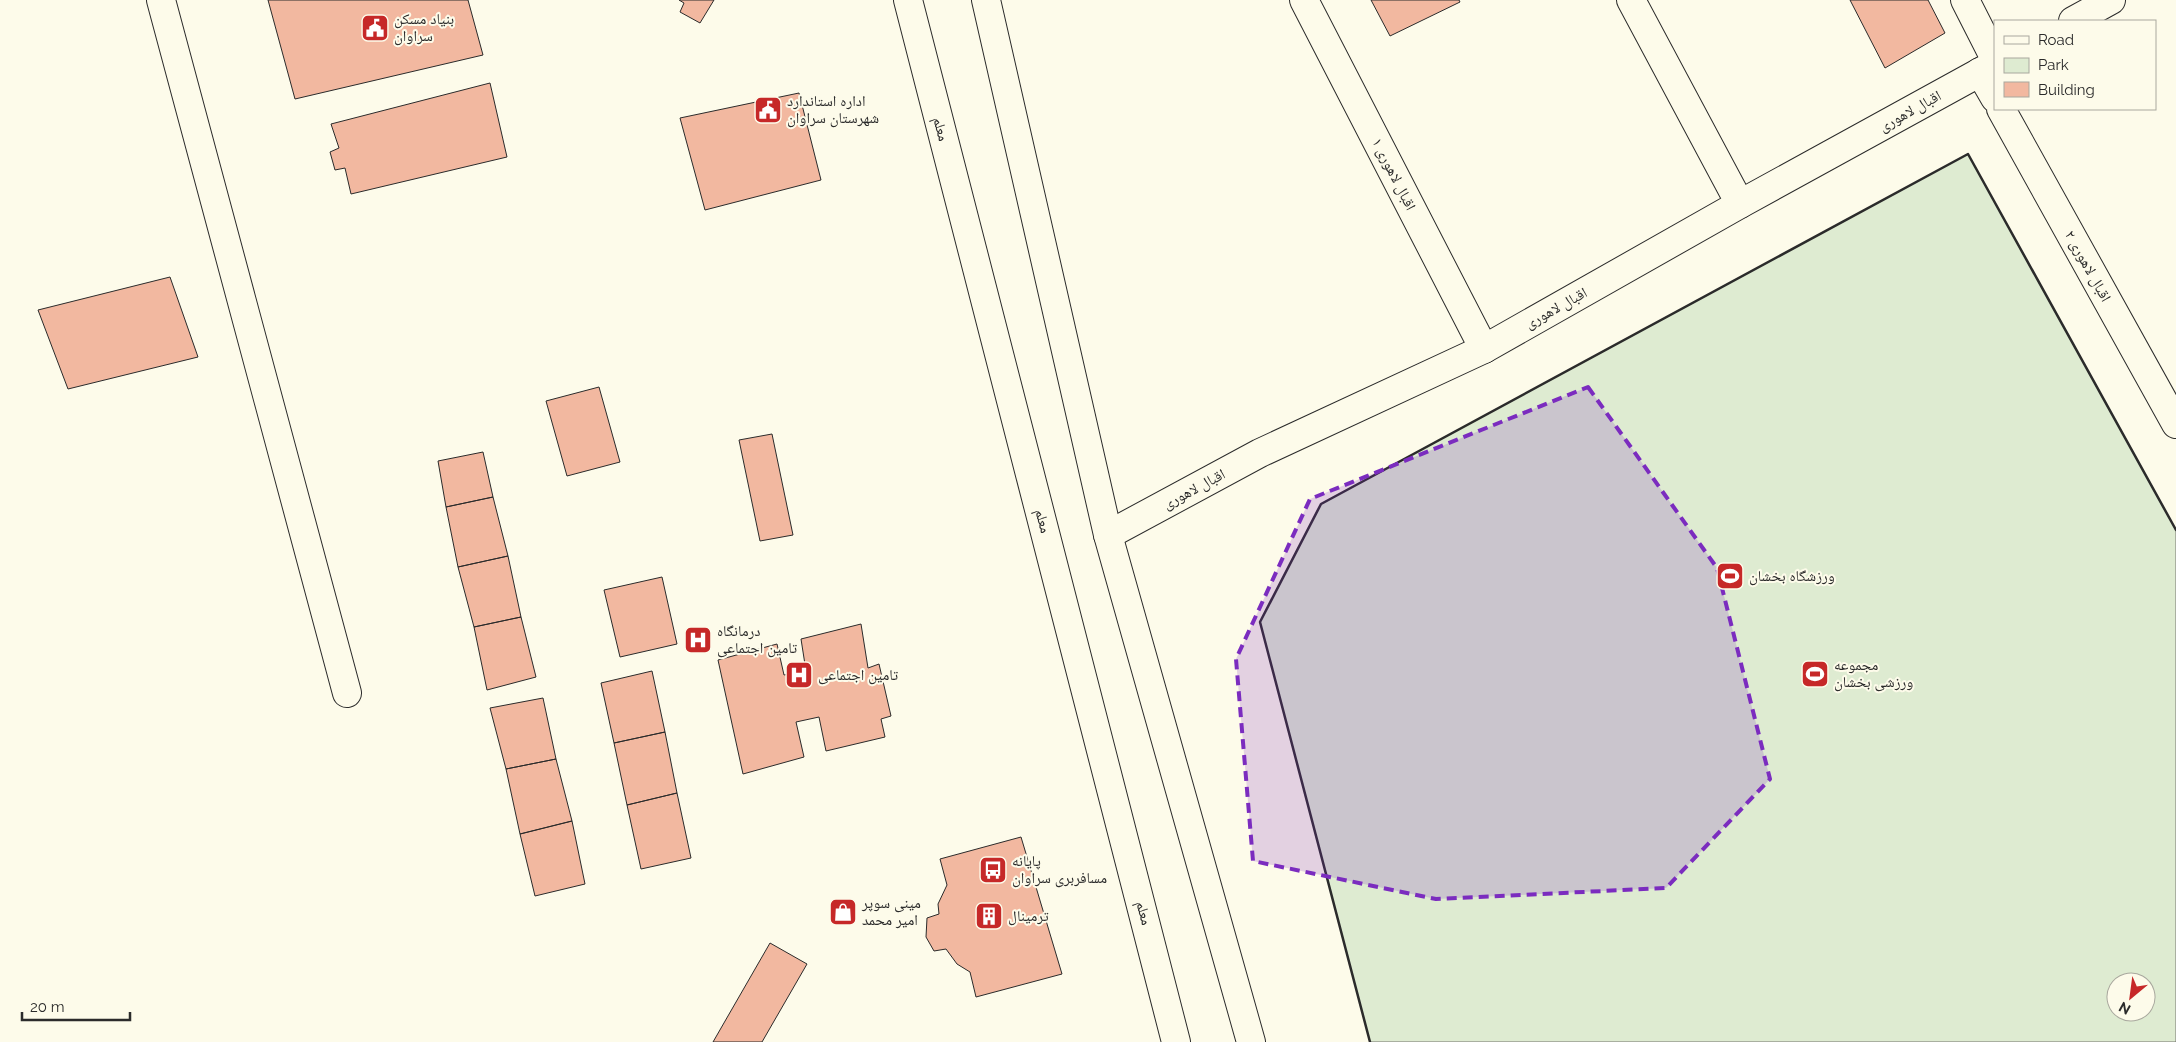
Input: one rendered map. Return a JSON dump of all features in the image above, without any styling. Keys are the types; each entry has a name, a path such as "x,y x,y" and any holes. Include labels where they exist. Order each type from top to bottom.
{"street":[{"path":"161,0 347,693"},
{"name":"معلم","path":"908,0 1176,1042"},
{"path":"986,0 1108,535 1250,1042"},
{"name":"اقبال لاهوری ۱","path":"1304,0 1484,349"},
{"path":"1631,0 1740,204"},
{"path":"1965,0 1990,65 1994,91"},
{"path":"2075,20 2111,0"},
{"name":"اقبال لاهوری","path":"1108,535 1260,453 1484,349 1990,65"},
{"name":"اقبال لاهوری ۲","path":"2002,110 2176,424"}],"highlighted area":[{"path":"1588,387 1717,568 1770,779 1666,888 1436,899 1253,861 1236,659 1310,499"}],"green space":[{"name":"ورزشگاه بخشان","path":"1968,154 2176,530 2176,1042 1370,1042 1260,622 1321,504"}],"building":[{"name":"بنیاد مسکن سراوان","path":"268,0 468,0 483,55 295,99"},
{"path":"679,0 714,0 700,23 680,12 684,3"},
{"path":"1371,0 1459,0 1460,2 1390,36"},
{"path":"1850,0 1928,0 1945,33 1885,68"},
{"path":"490,83 507,157 351,194 345,168 335,170 330,152 339,148 331,124"},
{"path":"799,93 821,180 705,210 680,118"},
{"path":"170,277 198,357 68,389 38,310"},
{"path":"599,387 620,462 567,476 546,401"},
{"path":"772,434 793,535 760,541 739,440"},
{"path":"483,452 493,497 446,507 438,461"},
{"path":"493,497 508,556 458,567 446,507"},
{"path":"508,556 521,617 474,627 458,567"},
{"path":"662,577 677,644 620,657 604,590"},
{"path":"521,617 536,677 487,690 474,627"},
{"path":"861,624 868,668 879,664 891,716 881,719 885,737 826,751 819,717 796,722 804,757 743,774 718,660 777,644 784,675 806,671 801,639"},
{"path":"652,671 665,732 614,743 601,683"},
{"path":"543,698 556,759 506,769 490,708"},
{"path":"665,732 677,793 627,805 614,743"},
{"path":"556,759 572,821 520,834 506,769"},
{"path":"677,793 691,858 641,869 627,805"},
{"path":"572,821 585,884 535,896 520,834"},
{"name":"ترمینال","path":"1021,837 1062,974 976,997 970,972 957,964 946,949 934,951 926,937 927,918 939,914 938,904 947,885 940,859"},
{"path":"770,943 807,964 762,1042 713,1042"}],"wall":[{"path":"1370,1042 1260,622 1321,504 1968,154 2176,530"}],"place":[{"name":"بنیاد مسکن سراوان","path":"375,28"},
{"name":"اداره استاندارد شهرستان سراوان","path":"768,110"},
{"name":"ورزشگاه بخشان","path":"1730,576"},
{"name":"درمانگاه تامین اجتماعی","path":"698,640"},
{"name":"مجموعه ورزشی بخشان","path":"1815,674"},
{"name":"تامین اجتماعی","path":"799,675"},
{"name":"پایانه مسافربری سراوان","path":"993,870"},
{"name":"مینی سوپر امیر محمد","path":"843,912"},
{"name":"ترمینال","path":"989,916"}]}
